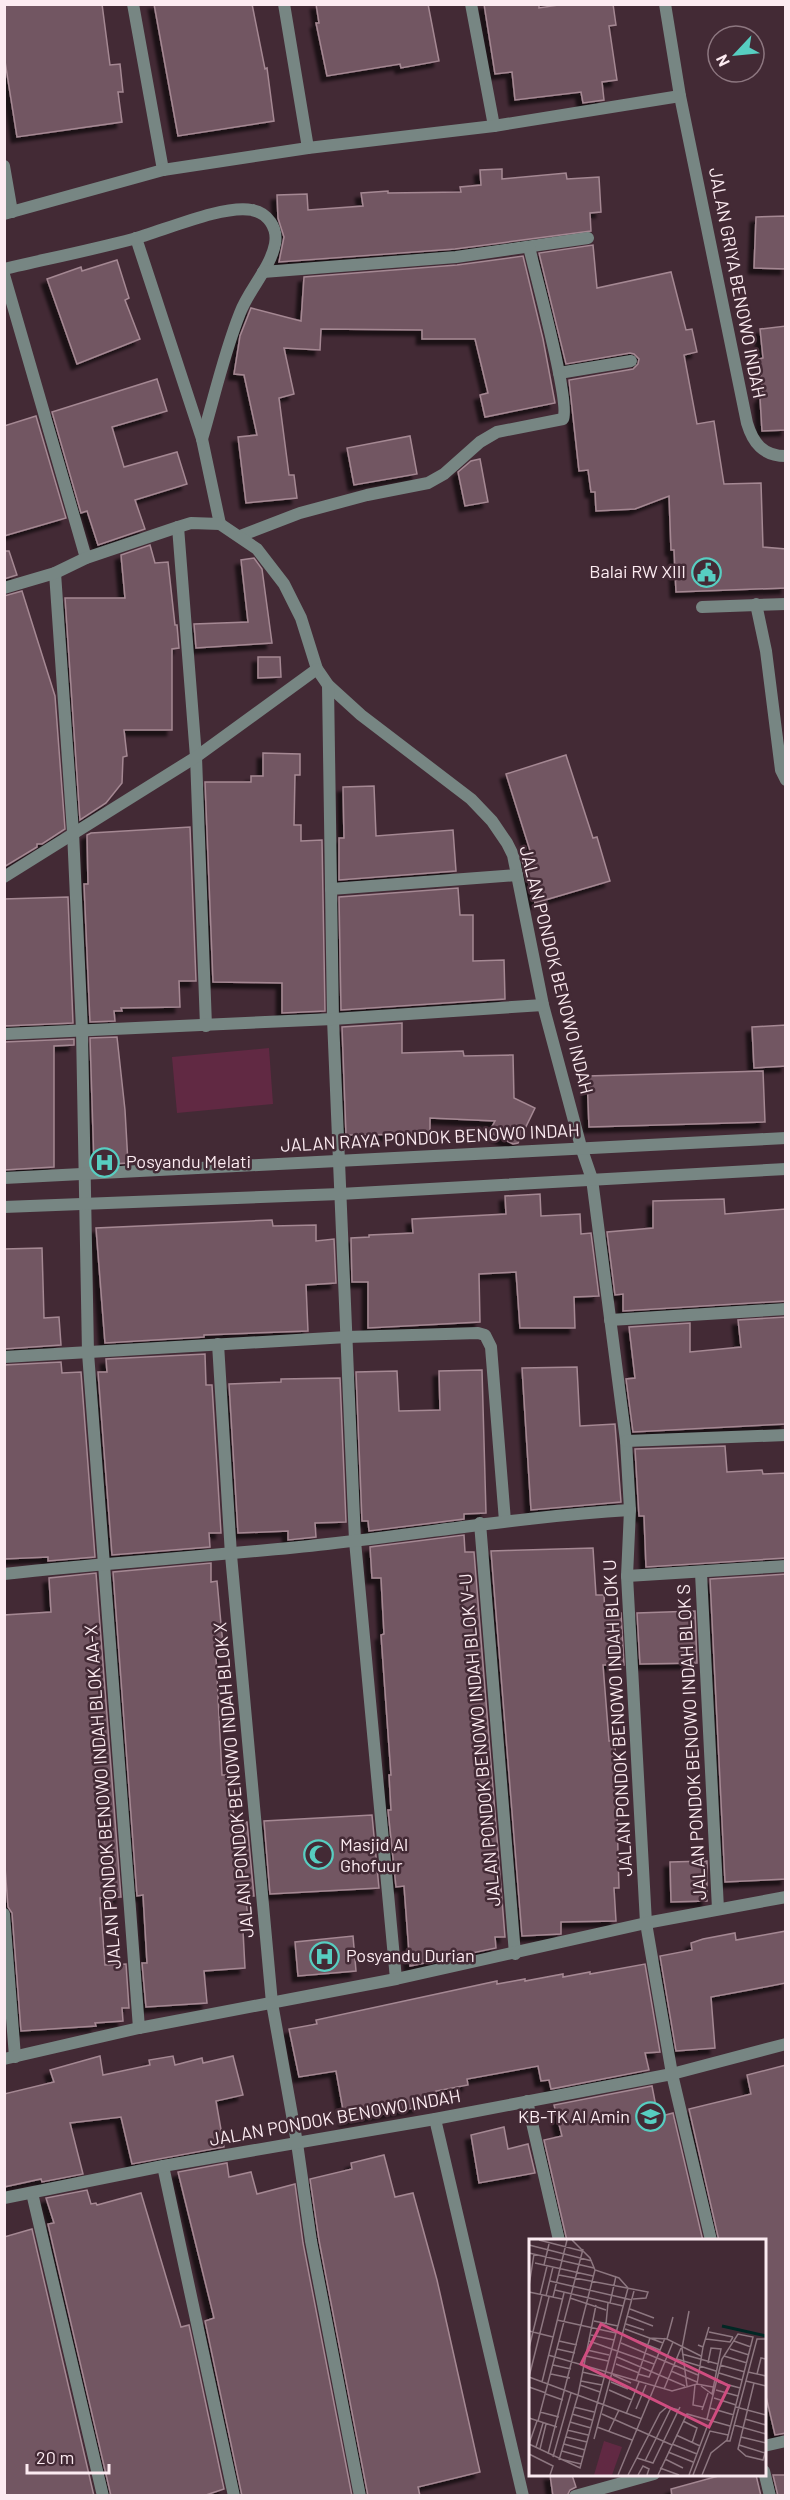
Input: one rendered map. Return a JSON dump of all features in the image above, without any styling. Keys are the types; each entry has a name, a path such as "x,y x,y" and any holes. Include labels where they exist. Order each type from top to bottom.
{"street":[{"path":"132,4 163,170"},
{"path":"284,4 308,148"},
{"path":"471,4 494,126"},
{"name":"JALAN GRIYA BENOWO INDAH","path":"665,4 680,96 747,423 751,437 760,448 775,456 786,456"},
{"path":"4,166 8,213 163,170 308,148 494,126 680,96"},
{"path":"4,269 136,238 199,218 237,210 255,210 267,216 273,225 275,244 263,272 240,313 202,439"},
{"path":"4,588 55,573 87,558 178,527 191,524 220,524 202,439 136,238"},
{"path":"263,272 456,257 588,238"},
{"path":"240,536 300,513 367,495 428,483 444,474 480,442 497,432 563,419 565,411 559,373 529,247"},
{"path":"4,275 87,558"},
{"path":"559,373 632,361"},
{"name":"JALAN PONDOK BENOWO INDAH","path":"220,524 240,536 263,556 284,584 301,618 316,669 328,685 361,715 471,800 492,820 507,843 513,855 543,1005 581,1147 592,1179"},
{"path":"178,527 196,757 206,1026"},
{"name":"JALAN PONDOK BENOWO INDAH BLOK AA-X","path":"55,573 73,832 82,1030 88,1353 139,2028"},
{"path":"756,604 781,742 781,770 786,780"},
{"path":"702,607 786,604"},
{"path":"4,877 196,757 316,669"},
{"path":"328,685 333,1019 355,1541 396,1979"},
{"path":"332,890 517,875"},
{"path":"4,1034 206,1026 543,1005"},
{"name":"JALAN RAYA PONDOK BENOWO INDAH","path":"4,1178 786,1138"},
{"path":"4,1207 340,1194 786,1169"},
{"path":"4,1574 103,1563 231,1554 355,1541 480,1523 630,1510 626,1441 592,1179"},
{"path":"610,1320 786,1308"},
{"path":"4,1357 347,1337 478,1333 488,1339 491,1347 505,1521"},
{"name":"JALAN PONDOK BENOWO INDAH BLOK X","path":"218,1344 231,1554 272,2003 297,2143 313,2252 360,2496"},
{"path":"626,1441 786,1435"},
{"name":"JALAN PONDOK BENOWO INDAH BLOK U","path":"630,1510 627,1576 646,1923 672,2074 711,2239"},
{"name":"JALAN PONDOK BENOWO INDAH BLOK V-U","path":"480,1523 515,1954"},
{"path":"627,1576 786,1566"},
{"name":"JALAN PONDOK BENOWO INDAH BLOK S","path":"701,1573 718,1909"},
{"path":"4,1914 10,2058 139,2028 396,1979 646,1923 786,1897"},
{"name":"JALAN PONDOK BENOWO INDAH","path":"4,2198 163,2166 435,2119 672,2074 786,2044"},
{"path":"527,2101 560,2239"},
{"path":"435,2119 523,2496"},
{"path":"163,2166 234,2496"},
{"path":"32,2193 103,2496"},
{"path":"766,2446 786,2441"},
{"path":"575,2496 615,2479 644,2476"},
{"path":"766,2476 770,2496"}],"shaded area":[{"path":"269,1048 273,1104 177,1113 172,1057"}],"building":[{"path":"4,4 102,4 110,65 120,64 123,92 118,92 122,122 17,137 4,55"},
{"path":"154,4 252,4 265,69 267,68 274,121 178,136"},
{"path":"316,4 428,4 439,61 401,68 400,64 327,76 316,23 319,23"},
{"path":"484,4 539,4 539,8 565,4 613,4 616,25 609,26 617,80 602,82 604,100 583,103 581,92 515,100 512,72 495,74"},
{"path":"502,169 502,179 566,173 567,179 599,177 601,212 590,213 591,231 455,249 279,262 284,237 278,218 277,195 307,194 308,210 363,206 361,193 461,192 460,187 481,185 480,170"},
{"path":"786,216 786,269 754,268 756,217"},
{"path":"593,245 597,288 671,272 686,330 692,329 697,352 684,355 697,424 714,421 724,484 761,483 763,547 786,549 786,588 676,592 674,550 671,550 669,496 635,509 596,511 595,492 591,492 588,470 579,471 569,380 633,369 639,359 630,353 566,364 539,253"},
{"path":"523,256 543,339 555,403 485,417 480,395 488,393 475,339 422,339 422,330 321,329 320,350 284,348 294,394 279,398 289,475 294,475 297,498 246,503 238,437 257,435 244,375 234,374 240,336 251,308 301,321 304,277 457,265"},
{"path":"117,260 129,298 125,300 140,339 77,364 47,279 81,267 82,271"},
{"path":"786,326 786,430 762,431 760,398 763,397 759,359 763,358 760,329"},
{"path":"157,379 167,411 112,427 124,467 177,452 187,484 135,500 145,529 98,545 87,511 81,513 52,412"},
{"path":"36,416 66,518 4,536 4,426"},
{"path":"410,436 417,474 354,485 347,448"},
{"path":"480,459 488,502 465,506 458,472 471,461"},
{"path":"150,545 155,563 168,562 175,625 177,625 179,648 172,649 172,730 124,730 127,756 123,757 122,783 106,803 80,820 65,598 125,598 121,555"},
{"path":"4,551 9,551 17,575 4,579"},
{"path":"254,558 262,569 272,643 196,648 194,624 248,622 241,560"},
{"path":"22,591 55,696 65,829 42,844 37,844 37,847 4,867 4,596"},
{"path":"258,657 280,657 281,677 258,678"},
{"path":"263,753 300,754 300,775 295,775 294,825 301,825 301,841 322,840 325,1011 282,1013 282,983 213,982 205,782 251,782 251,776 263,776"},
{"path":"566,755 593,838 597,837 610,881 535,903 522,860 532,857 506,774"},
{"path":"374,786 376,836 453,830 456,871 339,880 339,838 344,838 343,787"},
{"path":"190,827 196,981 179,981 180,1007 121,1008 122,1011 114,1011 115,1021 90,1022 84,884 88,884 87,835"},
{"path":"458,888 460,915 473,915 473,961 504,960 505,999 341,1010 339,897"},
{"path":"68,897 73,1023 4,1026 4,899"},
{"path":"402,1023 402,1053 463,1051 464,1056 513,1055 514,1098 535,1108 518,1143 513,1144 489,1132 495,1121 430,1118 430,1134 346,1135 342,1027"},
{"path":"786,1025 786,1066 754,1068 752,1027"},
{"path":"117,1037 128,1163 94,1165 90,1038"},
{"path":"74,1039 74,1045 54,1046 54,1167 4,1170 4,1042"},
{"path":"763,1071 765,1122 589,1127 587,1076"},
{"path":"540,1194 541,1216 580,1214 581,1234 591,1233 599,1296 574,1297 575,1328 520,1328 516,1272 479,1274 480,1322 368,1328 368,1282 352,1282 351,1238 413,1233 412,1219 506,1214 505,1196"},
{"path":"724,1199 725,1214 786,1209 786,1301 623,1311 623,1294 615,1295 607,1232 653,1228 653,1201"},
{"path":"272,1220 273,1226 316,1225 316,1241 334,1239 336,1283 306,1285 308,1331 204,1335 204,1337 105,1343 96,1228"},
{"path":"42,1248 44,1318 59,1317 61,1345 4,1349 4,1249"},
{"path":"786,1317 786,1424 633,1432 626,1379 635,1378 629,1327 690,1323 690,1352 741,1347 738,1320"},
{"path":"205,1354 206,1385 212,1385 221,1533 209,1533 210,1547 112,1555 98,1372 107,1372 106,1359"},
{"path":"61,1362 62,1373 81,1372 95,1557 48,1561 48,1557 4,1559 4,1365"},
{"path":"577,1367 580,1426 615,1424 621,1502 531,1510 522,1368"},
{"path":"482,1370 486,1513 464,1514 464,1519 369,1531 368,1521 362,1521 356,1372 397,1371 399,1411 440,1410 439,1371"},
{"path":"340,1378 346,1522 315,1523 316,1537 288,1540 288,1531 238,1533 229,1384 281,1382 281,1379"},
{"path":"725,1446 727,1472 762,1470 763,1474 786,1473 786,1558 646,1567 644,1516 639,1516 635,1449"},
{"path":"464,1535 465,1552 474,1552 505,1937 495,1937 496,1948 410,1966 404,1886 396,1887 388,1810 391,1810 389,1775 391,1775 381,1635 384,1634 381,1578 372,1578 370,1547"},
{"path":"593,1548 596,1595 604,1595 605,1614 621,1613 624,1665 603,1665 609,1741 615,1741 619,1888 614,1888 616,1921 561,1922 561,1934 522,1936 491,1551"},
{"path":"211,1563 211,1582 217,1581 224,1656 216,1657 222,1775 227,1775 229,1805 233,1805 234,1823 247,1822 254,1896 246,1896 249,1931 243,1931 245,1968 204,1971 207,2003 146,2007 142,1963 147,1963 143,1895 137,1896 113,1572"},
{"path":"96,1573 121,1897 100,1898 105,1965 126,1964 129,2008 122,2008 123,2021 95,2023 96,2026 21,2031 12,1913 8,1907 4,1854 4,1615 51,1612 49,1578"},
{"path":"786,1574 786,1879 725,1882 710,1579"},
{"path":"695,1611 697,1663 640,1664 637,1613"},
{"name":"Masjid Al Ghofuur","path":"372,1815 379,1888 270,1894 264,1821"},
{"path":"707,1861 707,1901 671,1902 670,1862"},
{"path":"786,1931 786,1983 711,1997 715,2048 676,2051 660,1956 692,1950 691,1943 703,1939 735,1933 736,1940"},
{"name":"Posyandu Durian","path":"353,1936 356,1971 298,1976 295,1942"},
{"path":"645,1964 660,2052 645,2053 649,2070 551,2089 549,2080 541,2081 538,2066 467,2079 468,2085 436,2091 437,2098 418,2102 419,2107 345,2121 336,2071 299,2077 289,2029 317,2024 316,2020 497,1981 497,1984 563,1974 563,1977 590,1972 590,1974"},
{"path":"100,2056 103,2075 150,2065 149,2060 173,2056 175,2065 202,2058 203,2063 233,2056 243,2095 216,2101 224,2147 132,2164 121,2117 70,2123 83,2174 42,2182 41,2179 4,2187 4,2094 54,2082 50,2070"},
{"path":"786,2065 786,2433 775,2435 766,2396 766,2239 719,2239 689,2109 751,2094 747,2075"},
{"path":"652,2086 658,2117 673,2113 703,2239 567,2239 544,2140 562,2136 554,2105"},
{"path":"504,2127 508,2149 528,2144 535,2173 479,2183 471,2135"},
{"path":"384,2155 395,2197 413,2193 437,2280 480,2472 418,2487 420,2496 368,2496 319,2240 310,2179 352,2169 351,2163"},
{"path":"227,2163 229,2177 251,2172 257,2194 295,2184 303,2243 352,2496 242,2496 205,2321 214,2318 178,2172"},
{"path":"87,2190 91,2204 96,2203 97,2205 141,2193 181,2327 189,2325 224,2489 203,2496 111,2496 48,2224 54,2223 46,2198"},
{"path":"32,2229 94,2496 4,2496 4,2237"},
{"path":"773,2475 786,2475 786,2496 778,2496"},
{"path":"550,2476 572,2476 576,2487 570,2490 567,2496 553,2496"},
{"path":"718,2476 756,2476 761,2496 672,2496 671,2489"}],"place":[{"name":"Balai RW XIII","path":"707,572"},
{"name":"Posyandu Melati","path":"105,1162"},
{"name":"Masjid Al Ghofuur","path":"319,1855"},
{"name":"Posyandu Durian","path":"325,1956"},
{"name":"KB-TK Al Amin","path":"651,2117"}]}
